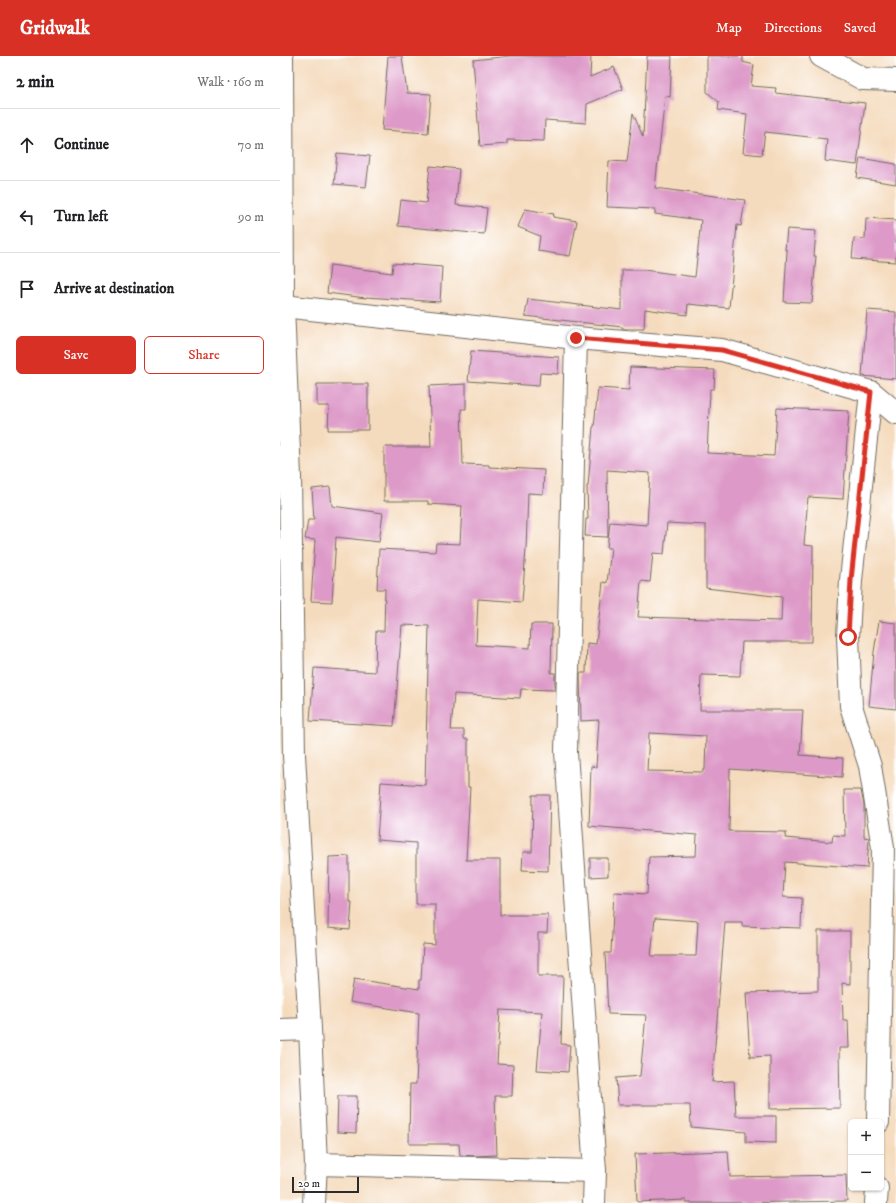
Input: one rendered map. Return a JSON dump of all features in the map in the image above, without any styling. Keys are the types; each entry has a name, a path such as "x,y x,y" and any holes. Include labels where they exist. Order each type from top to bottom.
{"street":[{"path":"282,56 287,755 310,1029 316,1164 314,1203"},
{"path":"821,56 863,79 896,80"},
{"path":"283,306 576,338 722,350 871,392 896,413"},
{"path":"576,338 566,752 595,1171 594,1203"},
{"path":"871,392 851,580 848,637 851,706 870,766 883,848 878,1119"},
{"path":"280,1030 310,1029"},
{"path":"316,1164 595,1171"},
{"path":"876,1203 877,1191"}],"building":[{"path":"388,56 402,56 407,93 431,94 428,133 382,130"},
{"path":"510,56 591,56 590,77 614,67 623,89 587,104 586,123 545,120 544,141 507,140 507,144 480,146 473,60"},
{"path":"647,56 672,56 670,97 665,96 655,188 745,200 741,226 737,225 729,308 688,304 687,315 645,309 644,329 622,329 622,327 525,316 528,299 622,310 622,270 644,270 695,277 701,220 655,214 655,209 607,207 609,161 627,162 633,113 643,137"},
{"path":"707,56 743,56 743,62 754,65 751,86 776,88 775,93 865,103 857,165 825,161 827,139 765,132 762,155 743,153 747,114 718,110 719,102 707,92"},
{"path":"337,153 370,156 366,187 334,184"},
{"path":"860,158 896,164 896,184 857,178"},
{"path":"430,166 459,169 456,205 487,208 484,234 398,226 401,200 426,203"},
{"path":"525,209 554,214 553,217 577,221 570,256 538,251 540,236 518,227"},
{"path":"866,218 896,220 896,262 852,259 854,238 865,239"},
{"path":"787,229 816,231 814,256 816,256 812,303 784,302"},
{"path":"393,263 442,267 440,302 366,298 327,293 330,265 392,273"},
{"path":"867,310 896,312 896,379 862,376"},
{"path":"471,351 559,357 558,374 540,373 539,386 468,381"},
{"path":"630,367 715,370 714,389 710,389 707,453 774,456 777,408 849,411 843,499 808,497 804,545 813,546 812,642 742,642 740,676 701,675 700,710 803,710 800,755 843,758 842,777 730,769 729,831 786,832 785,838 832,842 833,835 845,836 844,790 861,790 864,805 864,837 869,838 867,868 785,862 783,897 802,898 801,928 742,926 742,922 725,922 712,1082 734,1081 736,1116 776,1116 776,1143 746,1142 746,1132 691,1127 690,1105 618,1105 616,1078 640,1076 646,1015 608,1014 605,953 611,953 614,892 647,894 649,857 696,856 697,835 589,826 591,766 596,767 599,720 581,721 580,673 586,673 587,643 596,644 603,582 607,583 611,548 607,548 610,522 647,525 650,473 607,470 608,537 585,536 586,519 588,519 587,486 598,388 629,390","holes":["667,523 706,525 706,588 782,597 781,621 638,617 641,581 650,582 653,553 664,554","649,733 706,736 705,770 703,770 703,772 647,771","655,918 698,921 696,956 651,956"]},
{"path":"317,384 368,384 368,430 328,430 329,406 317,406"},
{"path":"466,384 466,409 461,409 463,464 544,470 543,494 528,493 522,602 478,599 476,645 530,648 531,624 552,624 551,673 555,673 555,690 521,689 520,698 454,694 451,730 464,730 464,739 468,739 468,787 470,787 466,860 500,860 500,915 548,915 547,933 538,933 538,976 563,976 561,1044 570,1045 568,1072 537,1070 542,1012 500,1010 497,1064 513,1065 512,1096 495,1096 497,1155 476,1156 460,1155 459,1144 409,1144 410,1084 416,1084 419,1013 350,1002 354,979 419,989 423,944 435,945 435,904 416,904 416,843 377,840 381,782 425,785 429,626 402,625 394,726 310,721 314,668 375,672 376,631 384,631 385,589 377,589 379,549 435,552 436,543 460,544 462,506 428,504 428,501 384,501 384,447 431,447 429,386"},
{"path":"330,487 332,506 383,513 379,542 336,537 332,602 311,601 315,540 305,539 308,520 314,520 312,489"},
{"path":"879,621 896,623 896,709 869,706 874,652"},
{"path":"533,795 550,795 548,871 522,870 523,852 532,852"},
{"path":"349,856 349,902 352,902 350,930 328,928 329,857"},
{"path":"590,858 608,858 608,876 590,877"},
{"path":"818,931 850,931 850,984 842,983 843,1020 848,1020 849,1048 839,1048 840,1108 770,1109 770,1056 750,1057 746,993 818,991"},
{"path":"338,1096 357,1096 356,1133 337,1132"},
{"path":"728,1151 730,1177 846,1175 847,1201 686,1203 686,1200 637,1202 635,1154"}],"route":[{"path":"576,338 722,350 871,392 851,580 848,637"}]}
